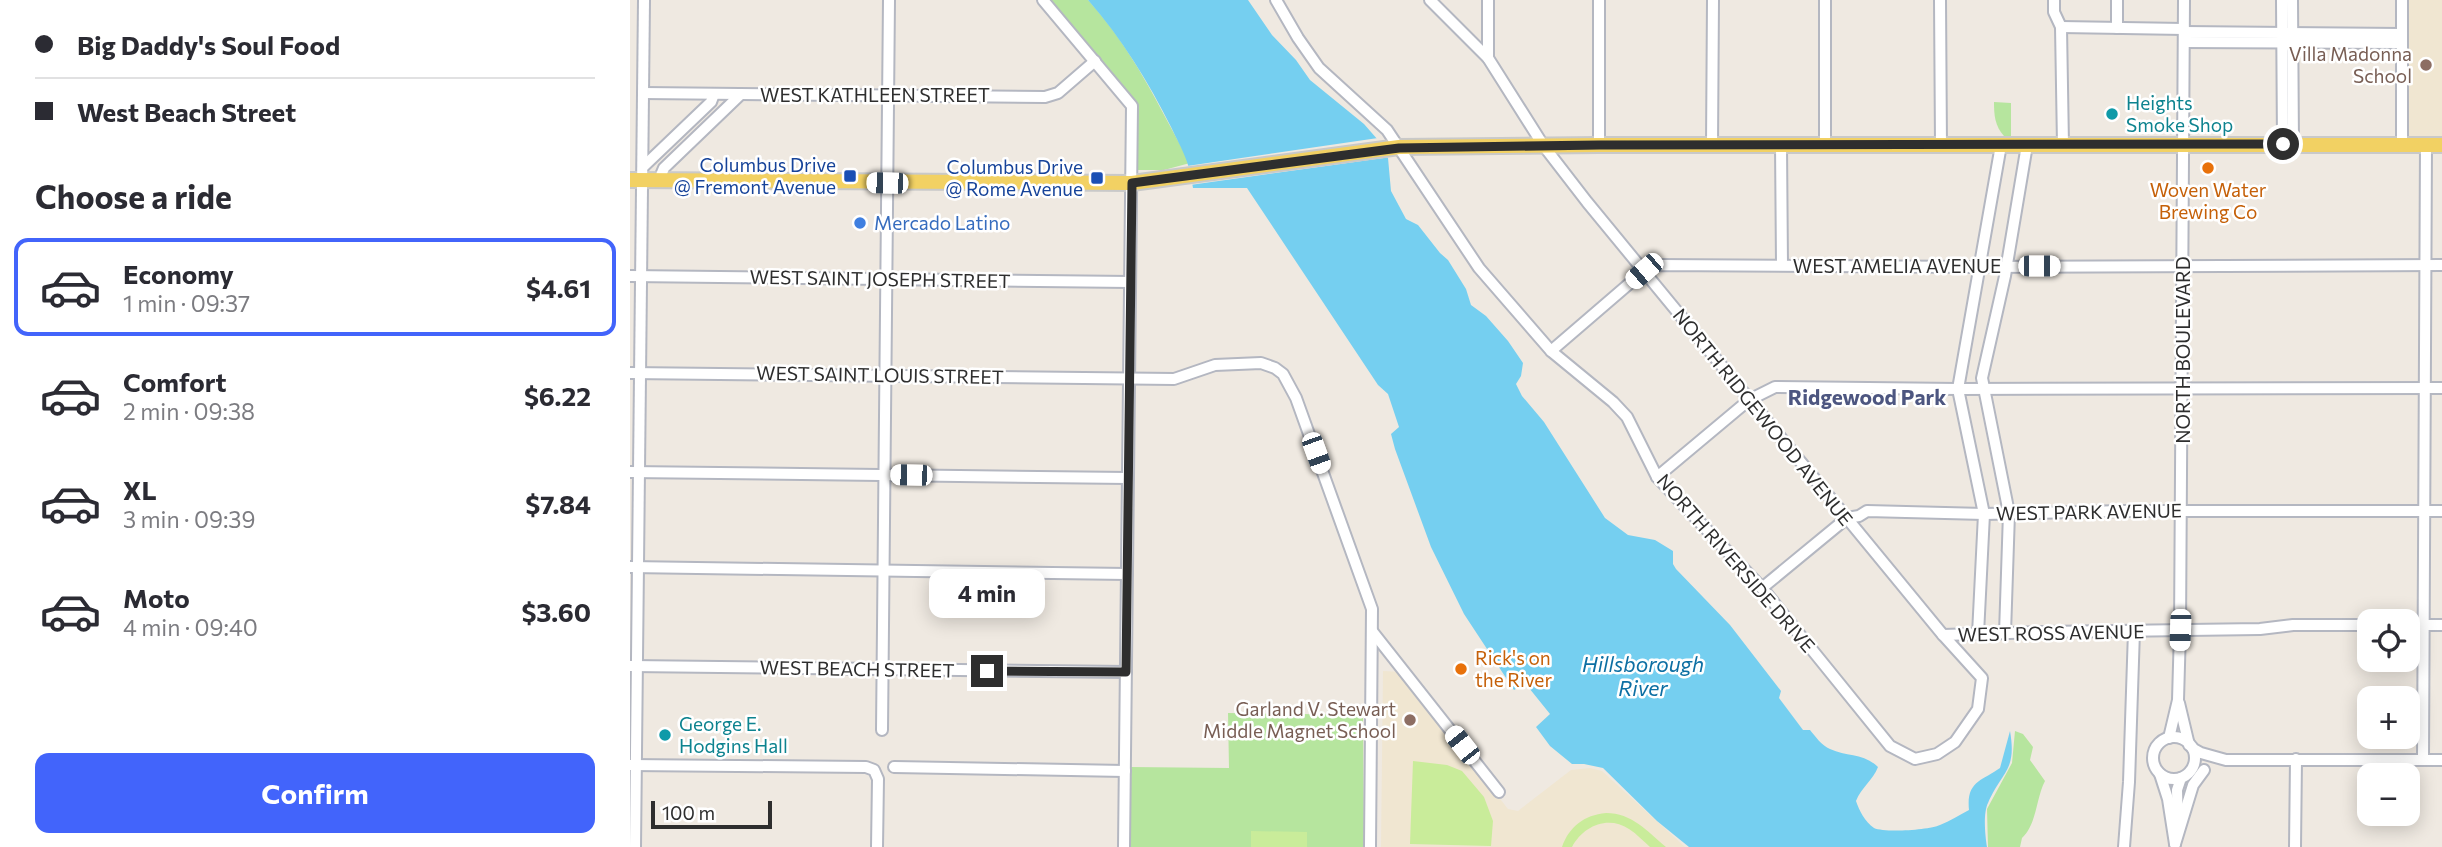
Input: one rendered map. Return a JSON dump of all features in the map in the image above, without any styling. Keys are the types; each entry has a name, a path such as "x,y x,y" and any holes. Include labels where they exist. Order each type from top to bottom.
{"main road":[{"path":"639,175 659,180 1132,183 1392,148 1543,145 2442,145"}],"street":[{"path":"635,847 633,666 636,276 644,0"},
{"path":"881,730 889,0"},
{"path":"1043,0 1132,106 1124,847"},
{"name":"NORTH RIVERSIDE DRIVE","path":"1276,0 1298,38 1320,68 1387,130 1392,148 1479,268 1551,351 1613,402 1626,417 1657,477 1762,588 1889,746 1915,759 1937,754 1955,742"},
{"name":"NORTH RIDGEWOOD AVENUE","path":"1430,0 1488,58 1543,145 1749,400 1943,635 1982,678 1978,709 1955,742"},
{"path":"1488,0 1488,58"},
{"path":"1599,0 1599,145"},
{"path":"1712,145 1713,0"},
{"path":"1825,0 1825,145"},
{"path":"1940,0 1941,145"},
{"path":"2054,0 2054,12 2061,27 2063,145"},
{"path":"2117,0 2117,28"},
{"name":"NORTH BOULEVARD","path":"2169,738 2178,700 2180,630 2184,0"},
{"path":"2282,0 2288,37"},
{"path":"2288,144 2288,37 2292,0"},
{"path":"2402,0 2402,145"},
{"path":"2061,27 2117,28 2184,34 2402,38"},
{"name":"WEST KATHLEEN STREET","path":"630,82 643,87 714,94 1045,97 1058,93 1095,61"},
{"path":"639,175 712,102 714,94"},
{"path":"659,180 664,169 740,94"},
{"path":"1781,145 1782,265"},
{"path":"1978,634 1984,514 1958,389 2001,145"},
{"path":"2005,633 2009,513 1982,377 2006,266 2027,145"},
{"path":"2423,760 2426,145"},
{"name":"WEST AMELIA AVENUE","path":"1644,271 1658,265 2442,265"},
{"path":"1551,351 1644,271"},
{"name":"WEST SAINT JOSEPH STREET","path":"636,276 1130,282"},
{"name":"WEST SAINT LOUIS STREET","path":"635,373 1174,379 1222,363 1261,363 1275,368 1283,374 1296,398 1372,608 1370,847"},
{"path":"1657,477 1749,400 1775,387 2442,388"},
{"path":"634,472 1128,478"},
{"name":"WEST PARK AVENUE","path":"1762,588 1847,518 1867,511 1984,514 2442,511"},
{"path":"634,567 1127,574"},
{"name":"WEST ROSS AVENUE","path":"1943,635 2357,625"},
{"path":"2420,625 2442,625"},
{"path":"1373,631 1499,792"},
{"path":"2124,847 2134,631"},
{"name":"WEST BEACH STREET","path":"633,666 1126,672"},
{"name":"NORTH BOULEVARD","path":"2178,700 2191,747"},
{"path":"2175,845 2168,799 2153,757 2158,745 2169,738 2178,738 2201,753 2226,760 2442,760"},
{"path":"2175,845 2178,821 2177,790 2193,765 2191,747"},
{"path":"2295,847 2296,759"},
{"path":"2160,774 2170,779 2204,770 2226,760"},
{"path":"633,765 866,767 874,770 877,779 877,847"},
{"path":"894,767 1125,771"},
{"path":"2175,845 2193,785 2204,770"}],"shaded area":[{"path":"2407,0 2442,0 2442,142 2407,142"},
{"name":"Garland V. Stewart Middle Magnet School","path":"1383,671 1401,672 1508,809 1518,811 1571,770 1590,768 1602,771 1685,847 1381,847"}],"green space":[{"path":"1049,0 1088,0 1132,58 1190,163 1164,170 1136,170 1136,103"},
{"path":"1994,102 2011,103 2011,136 2004,136 1999,128"},
{"path":"1228,713 1363,715 1364,847 1129,847 1130,767 1229,768"},
{"path":"2015,731 2023,734 2033,747 2030,760 2045,781 2031,826 2022,838 2020,847 1988,847 1987,809 2012,763"},
{"path":"1413,761 1447,765 1462,771 1484,797 1493,821 1491,846 1410,844"},
{"path":"1606,813 1624,816 1646,829 1666,847 1650,847 1629,829 1605,823 1589,828 1572,847 1562,847 1578,823 1591,816"},
{"path":"1251,831 1307,832 1307,847 1251,847"}],"water":[{"name":"Hillsborough River","path":"1088,0 1248,0 1272,35 1296,60 1310,80 1364,124 1378,140 1388,158 1391,191 1406,219 1418,225 1448,260 1466,289 1471,305 1486,316 1523,363 1521,376 1516,384 1522,396 1544,422 1605,518 1628,535 1655,540 1673,551 1673,564 1676,569 1730,625 1781,691 1779,698 1803,730 1810,730 1827,748 1867,759 1878,767 1856,801 1863,816 1874,828 1907,830 1934,827 1969,810 1973,787 2000,768 2010,731 2010,763 1986,807 1987,847 1689,847 1657,821 1603,768 1572,764 1550,746 1536,727 1550,714 1525,683 1514,690 1464,614 1431,547 1395,449 1391,434 1399,427 1388,394 1378,385 1247,188 1193,188 1185,156 1153,93 1123,45"}],"pier":[{"path":"1378,138 1391,157 1190,185 1187,166"}],"place":[{"name":"Villa Madonna School","path":"2426,65"},
{"name":"Heights Smoke Shop","path":"2112,114"},
{"name":"Woven Water Brewing Co","path":"2208,168"},
{"name":"Columbus Drive @ Fremont Avenue","path":"850,176"},
{"name":"Columbus Drive @ Rome Avenue","path":"1097,178"},
{"name":"Mercado Latino","path":"860,223"},
{"name":"Rick's on the River","path":"1461,669"},
{"name":"Garland V. Stewart Middle Magnet School","path":"1410,720"},
{"name":"George E. Hodgins Hall","path":"665,735"}],"district":[{"name":"Ridgewood Park","path":"1867,398"}],"route":[{"path":"987,671 1126,672 1132,183 1399,148 2283,144"}]}
